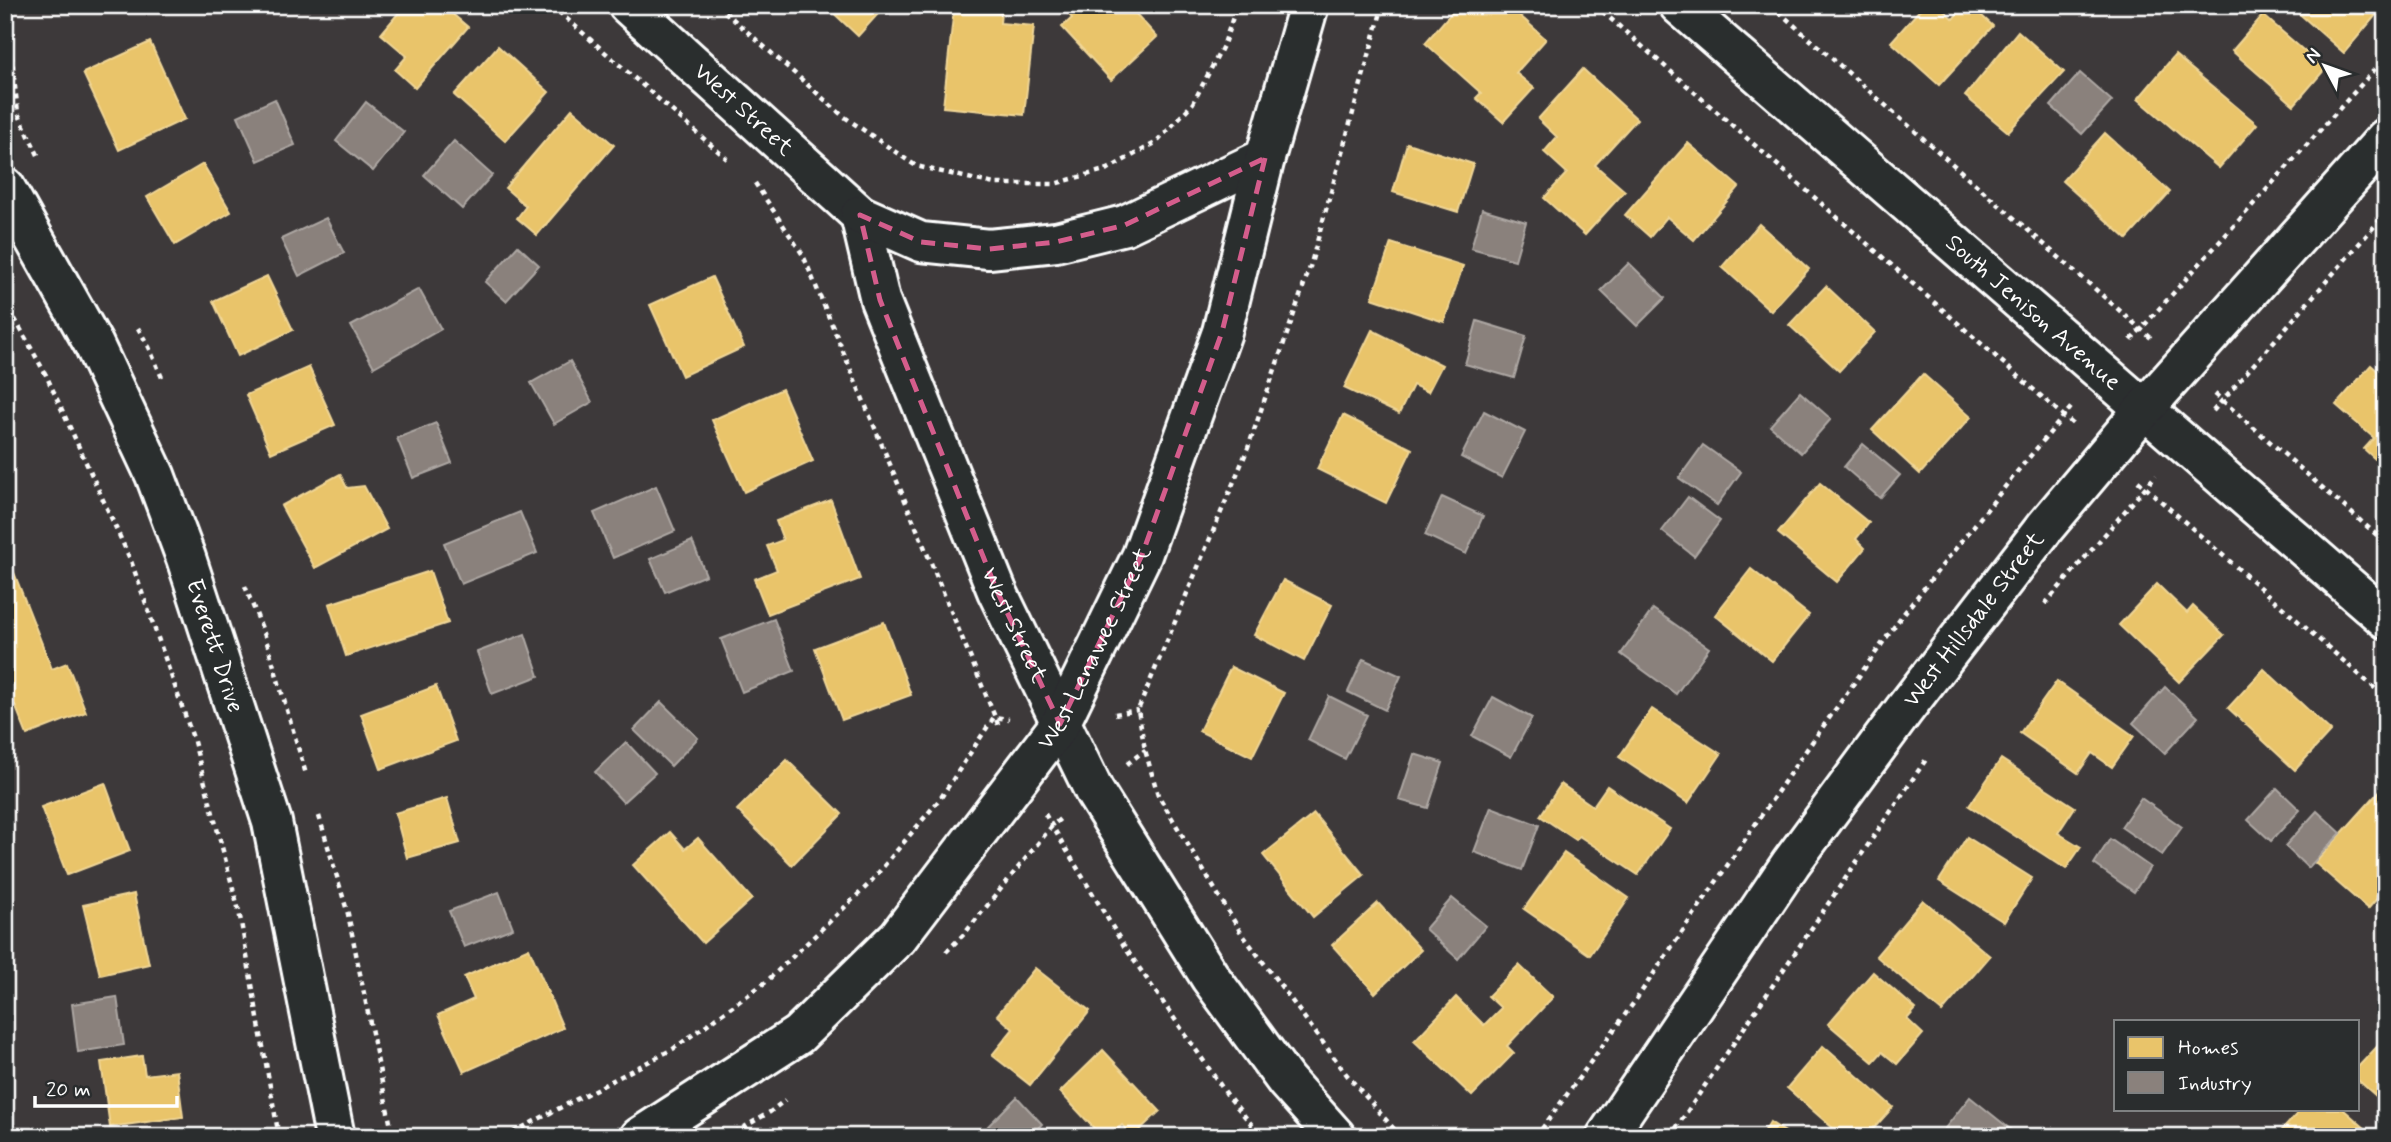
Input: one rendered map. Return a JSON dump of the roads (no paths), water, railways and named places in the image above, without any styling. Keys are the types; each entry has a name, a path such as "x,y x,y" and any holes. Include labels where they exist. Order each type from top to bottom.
{"street":[{"name":"West Street","path":"628,5 859,215 922,242 989,249 1056,242 1125,225 1265,158"},
{"name":"West Lenawee Street","path":"640,1137 799,1035 898,937 1060,724 1142,555 1222,332 1265,158 1309,5"},
{"name":"South Jenison Avenue","path":"1679,5 2386,619"},
{"name":"West Hillsdale Street","path":"1606,1137 1815,831 2045,527 2145,408 2386,138"},
{"name":"Everett Drive","path":"5,187 94,345 155,475 186,558 272,822 335,1137"},
{"name":"West Street","path":"859,215 880,300 997,590 1094,791 1210,977 1286,1081 1336,1137"}]}
